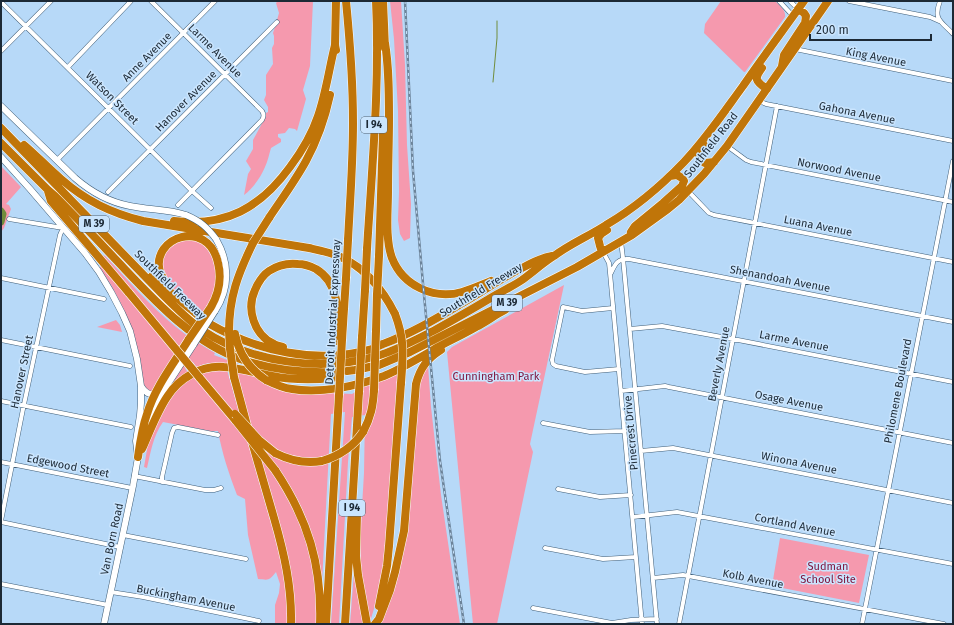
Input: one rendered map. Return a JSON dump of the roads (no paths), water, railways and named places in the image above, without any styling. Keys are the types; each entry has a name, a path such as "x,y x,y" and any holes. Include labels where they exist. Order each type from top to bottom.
{"highway":[{"path":"291,624 290,583 283,550 234,377 230,349 232,333 232,297 236,282 253,243 305,162 319,132 333,82 336,54 336,1"},
{"name":"Detroit Industrial Expressway","path":"326,624 340,375 340,340 346,278 352,166 353,122 346,1"},
{"name":"I 94","path":"345,624 375,103 377,45 376,1"},
{"path":"206,385 264,445 275,453 291,460 316,462 330,459 339,455 354,443 363,432 371,414 374,390 385,92 383,1"},
{"name":"Southfield Road","path":"580,240 606,226 656,189 686,160 733,101 804,1"},
{"name":"Southfield Road","path":"578,267 624,239 668,209 704,174 727,146 828,1"},
{"path":"766,89 758,82 756,76 784,35 794,15 804,13 806,16 805,23 784,55 781,68"},
{"path":"385,43 388,60 389,104 388,234 395,264 400,271 419,288 429,292 444,294 461,292 506,276"},
{"path":"108,210 182,222 209,221 238,214 262,198 283,177 311,132 318,117 323,100 335,45"},
{"path":"714,162 702,162 699,157 699,153 721,122 733,101"},
{"path":"1,128 33,153 76,192 91,202 108,210 143,221 324,251 349,261 360,268 373,280 385,296 400,327 403,362 387,566 384,587 375,624"},
{"name":"Southfield Freeway","path":"1,128 178,310 202,330 226,343 270,358 300,363 327,364 354,361 379,355 408,344 521,281 555,255 580,240"},
{"name":"Southfield Freeway","path":"1,143 55,196 142,287 179,322 197,336 223,351 243,360 285,370 340,375 369,372 379,365 410,352 578,267"},
{"path":"624,239 635,226 682,186 684,182 682,178 677,175 670,176"},
{"path":"602,252 598,240 601,234 643,206 656,189"},
{"path":"48,190 51,201 206,385 275,470 285,485 299,510 311,543 318,581 320,624"},
{"path":"138,457 142,429 147,414 169,370 192,341 213,309 219,290 220,275 217,256 207,242 197,237 187,236 172,241 163,251 160,261 160,272 172,294"},
{"path":"130,262 144,268 165,289 207,322 226,333 268,348 298,354 332,355 372,349 397,339 464,302 506,276 541,258 555,255"},
{"path":"340,340 335,295 331,285 320,272 307,265 293,263 284,264 277,267 263,277 253,294 251,303 252,313 256,328 266,339 274,344 300,351 324,353 354,350 380,345"},
{"path":"375,624 379,620 390,590 404,531 415,395 418,377 422,367 429,359 475,328 572,273 578,267"},
{"path":"232,333 240,351 258,375 282,387 301,390 315,390 354,385 385,375 475,328"},
{"path":"142,449 158,412 167,397 175,387 191,374 214,367 223,367 289,378 316,379 340,375"},
{"path":"355,454 359,470 356,556 367,624"}],"main road":[{"path":"1,106 84,186 94,193 105,199 130,206 172,211 186,215 202,223 216,239 226,266 225,290 220,304 213,309"},
{"name":"Van Born Road","path":"1,157 85,253 99,272 122,313 134,344 141,386 140,415 136,441 138,457"},
{"path":"141,386 144,391 157,396"},
{"name":"Van Born Road","path":"104,624 138,457 142,449 157,396"}],"street":[{"path":"1,51 51,1"},
{"path":"68,67 131,1"},
{"name":"Larme Avenue","path":"151,1 262,111 264,116 262,120 192,190"},
{"name":"Anne Avenue","path":"57,160 215,1"},
{"path":"779,1 794,15"},
{"path":"790,1 794,15"},
{"path":"849,1 869,3 930,17 939,21 953,34"},
{"path":"939,21 937,14 940,1"},
{"name":"Watson Street","path":"1,2 211,208"},
{"name":"Hanover Avenue","path":"108,192 277,22"},
{"name":"King Avenue","path":"795,49 953,81"},
{"name":"Gahona Avenue","path":"759,101 766,104 953,141"},
{"name":"Beverly Avenue","path":"679,624 777,106"},
{"name":"Norwood Avenue","path":"727,146 748,161 953,202"},
{"name":"Philomene Boulevard","path":"862,624 953,161"},
{"path":"178,205 192,190"},
{"name":"Luana Avenue","path":"688,191 712,214 953,262"},
{"path":"9,220 63,228"},
{"name":"Hanover Street","path":"1,521 36,347 60,235 63,228"},
{"name":"Pinecrest Drive","path":"624,239 623,258 657,622"},
{"name":"Pinecrest Drive","path":"602,252 609,263 642,622"},
{"path":"610,273 616,264 623,258"},
{"name":"Shenandoah Avenue","path":"623,258 953,322"},
{"path":"1,278 104,299"},
{"path":"613,308 582,311 563,307 553,355 553,362 556,366 585,372 619,370"},
{"name":"Larme Avenue","path":"630,328 662,326 953,382"},
{"path":"1,340 130,366"},
{"name":"Osage Avenue","path":"621,391 665,386 953,443"},
{"path":"1,401 131,427"},
{"path":"543,423 590,432 624,431"},
{"path":"162,482 174,428 178,427 218,434"},
{"name":"Winona Avenue","path":"641,451 674,448 953,503"},
{"name":"Edgewood Street","path":"1,462 132,488"},
{"path":"134,476 205,490 221,488"},
{"path":"558,489 600,497 630,495"},
{"name":"Cortland Avenue","path":"632,517 677,512 953,564"},
{"path":"1,521 120,547"},
{"path":"123,535 246,559"},
{"path":"545,548 603,559 636,557"},
{"name":"Kolb Avenue","path":"653,578 683,575 944,624"},
{"path":"1,584 108,605"},
{"name":"Buckingham Avenue","path":"111,592 143,597 259,621"},
{"path":"533,608 612,622 657,622"}],"waterway":[{"path":"493,82 497,21"},
{"path":"1,211 3,214 1,222"}],"railway":[{"path":"405,1 413,171 424,295 440,461 464,624"}],"park label":[{"name":"Cunningham Park","path":"496,376"},
{"name":"Sudman School Site","path":"828,572"}]}
